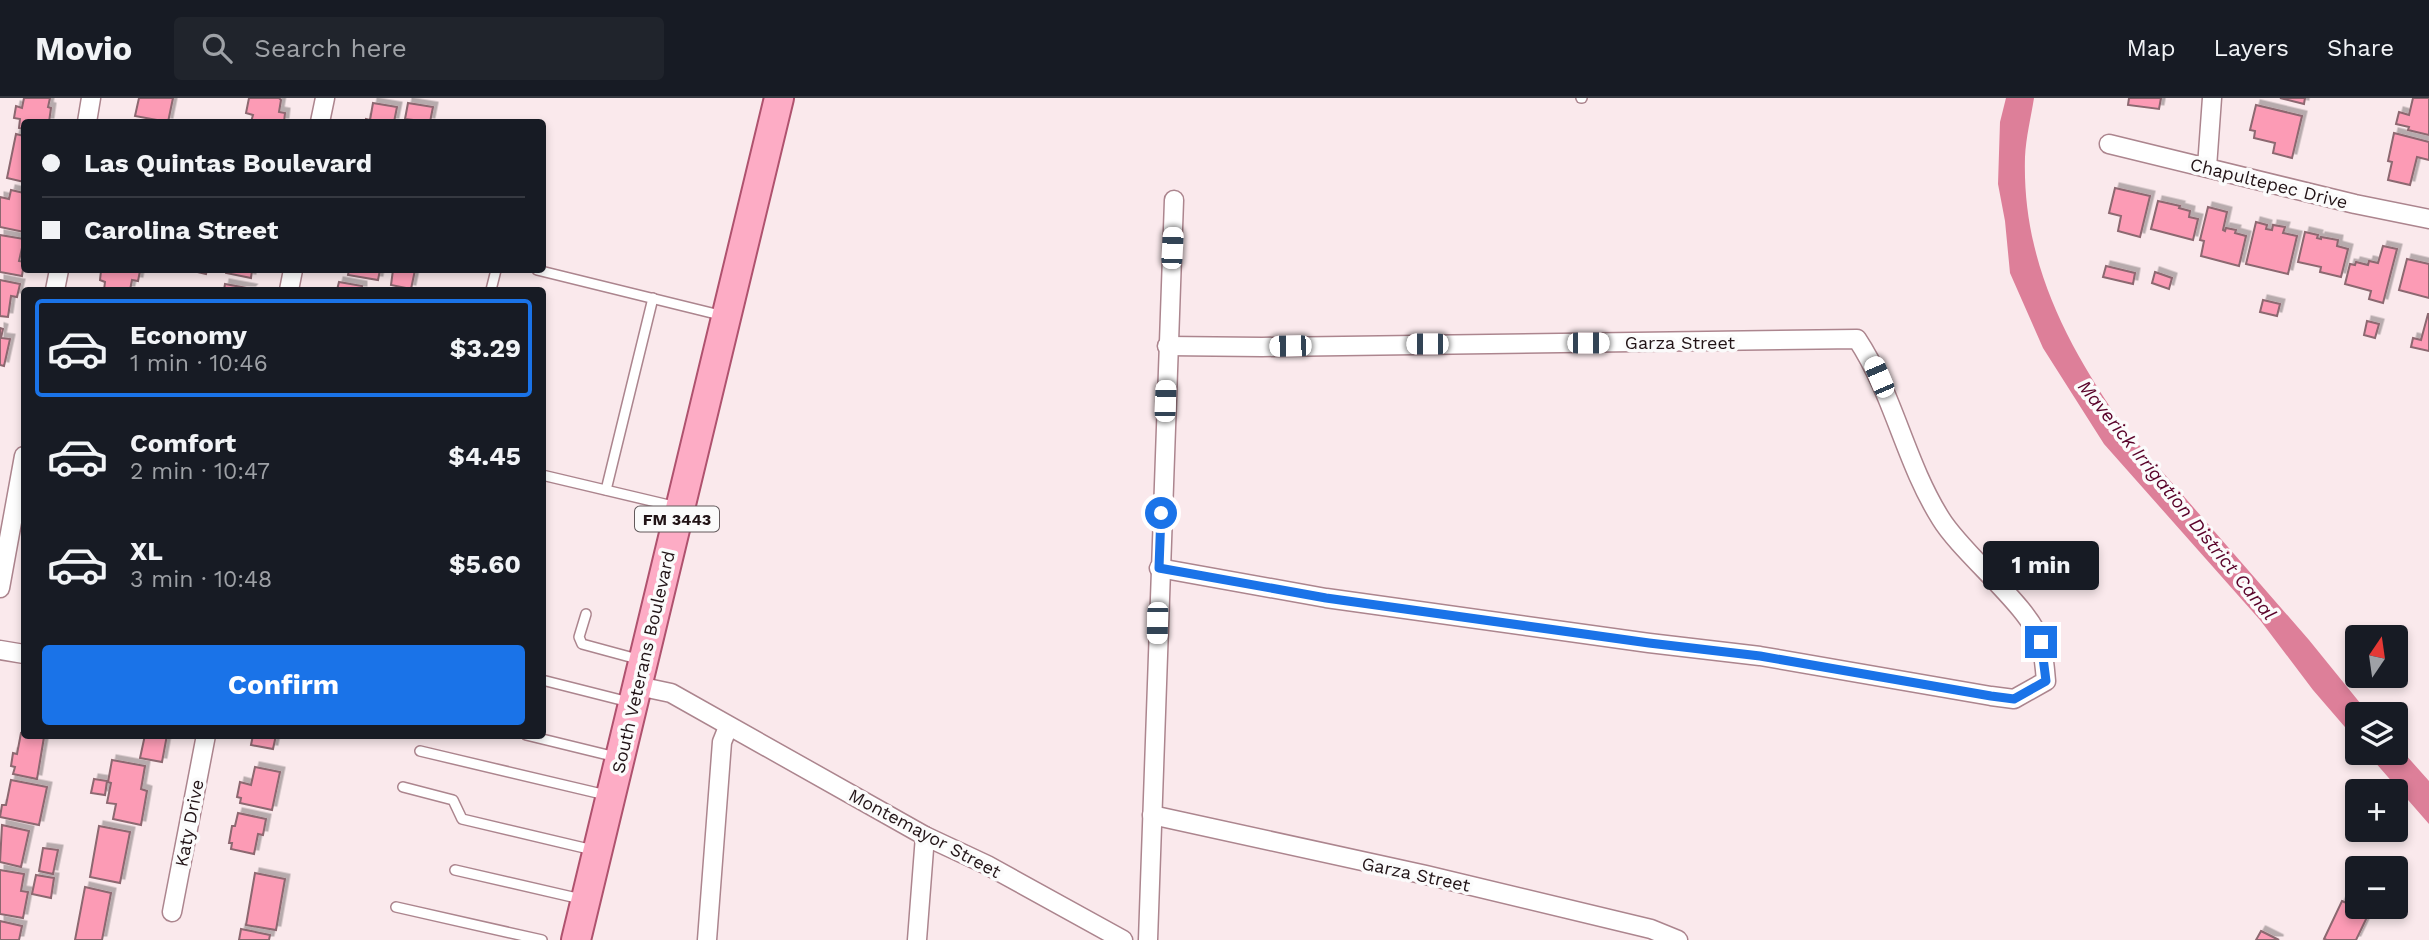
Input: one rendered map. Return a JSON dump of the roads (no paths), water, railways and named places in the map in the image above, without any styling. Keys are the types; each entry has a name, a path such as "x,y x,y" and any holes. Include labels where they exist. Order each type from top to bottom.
{"main road":[{"name":"South Veterans Boulevard","path":"576,940 779,98"}],"street":[{"path":"88,119 91,98"},
{"path":"321,119 325,98"},
{"path":"2207,167 2212,98"},
{"name":"Chapultepec Drive","path":"2109,144 2355,204 2429,219"},
{"path":"1148,940 1174,200"},
{"name":"Garza Street","path":"1159,568 1326,598 1636,642 1760,656 2014,699 2046,681 2041,642 2029,621 1942,520 1924,488 1873,362 1857,339 1167,346"},
{"path":"0,588 21,472"},
{"path":"0,650 21,654"},
{"name":"Montemayor Street","path":"638,683 671,693 707,712 728,727 925,836 987,865 1123,940"},
{"path":"707,940 722,742 728,727"},
{"name":"Katy Drive","path":"172,912 205,739"},
{"name":"Garza Street","path":"1152,815 1426,875 1651,929 1678,940"},
{"path":"917,940 925,836"}],"lane":[{"path":"546,272 726,317"},
{"path":"606,490 653,298"},
{"path":"546,476 680,507"},
{"path":"586,614 579,637 582,644 638,683"},
{"path":"546,680 638,683"},
{"path":"543,739 621,758"},
{"path":"420,751 611,796"},
{"path":"402,786 453,800 462,819 598,852"},
{"path":"455,870 586,900"},
{"path":"396,907 542,940"}],"water":[{"name":"Maverick Irrigation District Canal","path":"2006,98 2034,98 2025,157 2031,232 2052,301 2085,367 2126,430 2309,640 2345,684 2345,688 2359,702 2345,702 2345,727 2260,620 2104,444 2043,348 2010,273 1998,184 2000,122"},
{"path":"2408,757 2429,781 2429,824 2408,800 2408,779 2390,779 2377,765 2408,765"}]}
